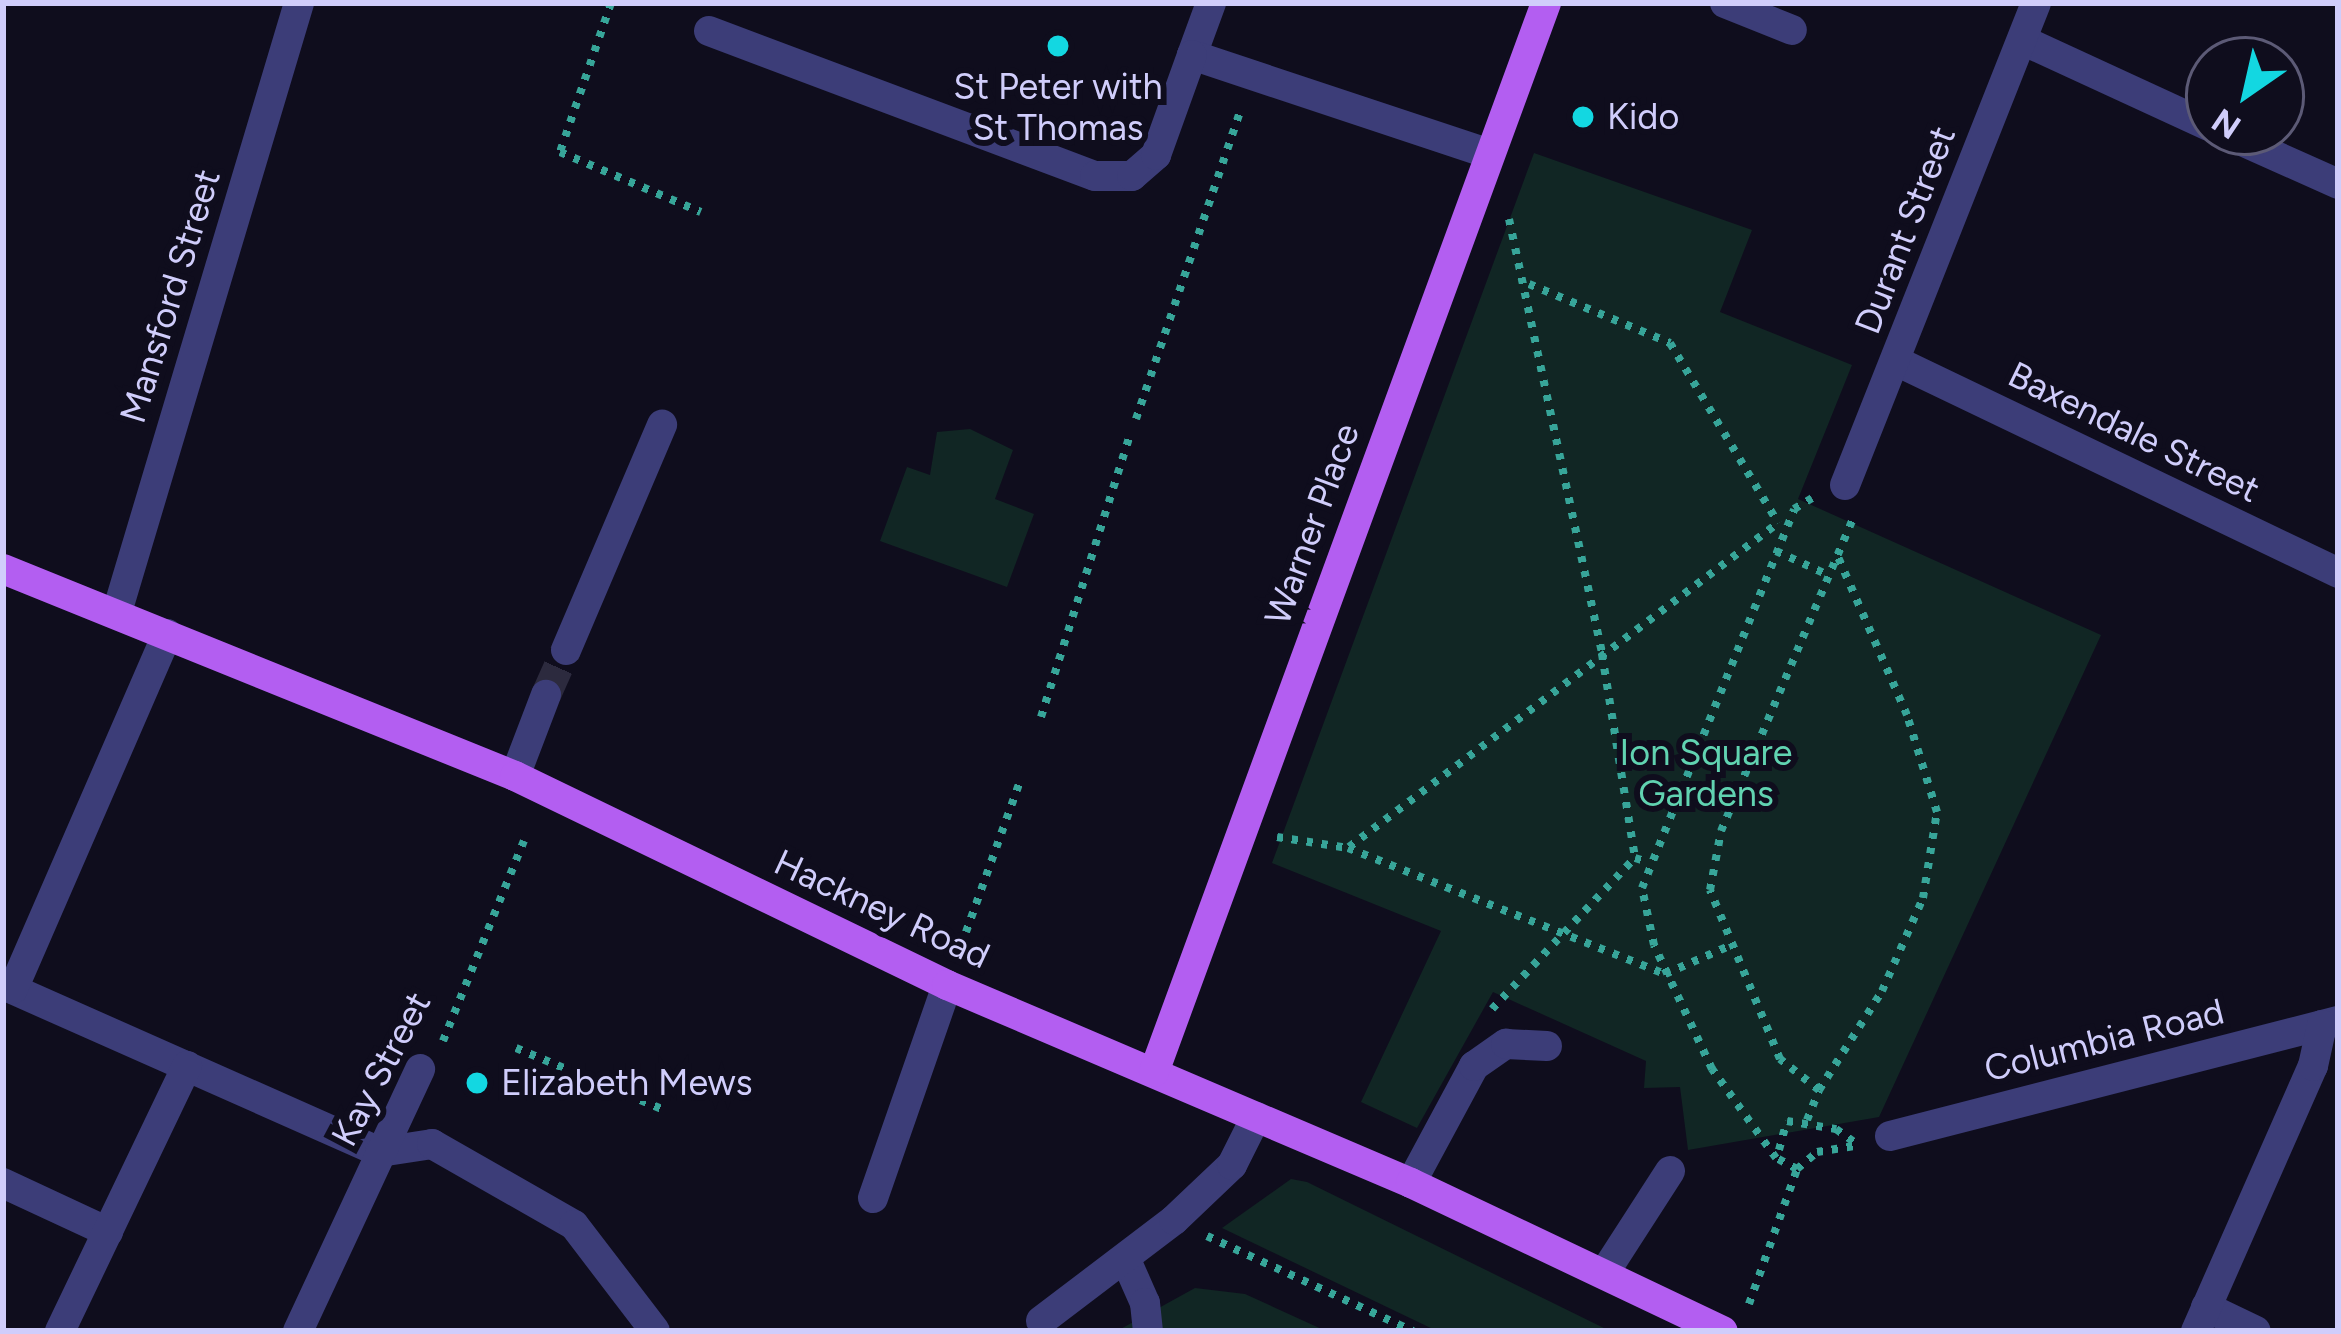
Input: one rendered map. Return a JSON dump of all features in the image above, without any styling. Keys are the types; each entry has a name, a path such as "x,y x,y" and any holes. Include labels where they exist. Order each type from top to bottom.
{"main road":[{"name":"Warner Place","path":"1154,1072 1486,154 1546,3"},
{"name":"Hackney Road","path":"3,568 515,776 947,985 1411,1184 1724,1331"}],"street":[{"name":"Mansford Street","path":"117,612 299,3"},
{"path":"709,31 1095,176 1132,176 1156,154 1211,3"},
{"path":"1725,3 1792,30"},
{"name":"Durant Street","path":"1845,487 2036,3"},
{"path":"2022,40 2185,115"},
{"path":"1192,55 1486,154"},
{"path":"2276,156 2338,184"},
{"name":"Baxendale Street","path":"1896,361 2338,573"},
{"path":"566,650 662,425"},
{"path":"167,634 8,987 380,1152 432,1144 574,1225 655,1331"},
{"path":"515,776 546,695"},
{"path":"873,1198 947,985"},
{"path":"2256,1331 2201,1319 2330,1023"},
{"name":"Columbia Road","path":"1890,1136 2330,1023"},
{"path":"1411,1184 1474,1066 1506,1043 1547,1046"},
{"path":"60,1331 187,1066"},
{"name":"Kay Street","path":"298,1331 419,1069"},
{"path":"1041,1321 1126,1259 1232,1165 1256,1117"},
{"path":"1605,1272 1670,1171"},
{"path":"3,1184 108,1232"},
{"path":"1126,1259 1148,1331"}],"path":[{"path":"611,3 560,152 701,212"},
{"path":"1136,419 1252,75"},
{"path":"1510,219 1528,283 1603,654 1635,857"},
{"path":"1528,283 1670,344 1784,532"},
{"path":"1041,717 1130,435"},
{"path":"1797,1169 1776,1158 1712,1069 1665,974 1646,919 1648,862 1784,532 1802,501 1845,487 1858,507 1721,831 1710,890 1729,946 1780,1059 1819,1090"},
{"path":"1348,848 1778,523"},
{"path":"1776,551 1828,575"},
{"path":"1807,1120 1819,1090 1882,991 1924,898 1937,812 1907,715 1837,554"},
{"path":"966,932 1021,778"},
{"path":"1252,800 1286,812 1276,838 1348,848 1665,974 1729,946"},
{"name":"Kay Street","path":"419,1069 436,1056 457,1023 524,841"},
{"path":"1635,857 1648,862"},
{"path":"1500,997 1635,857"},
{"path":"516,1048 662,1109"},
{"path":"1747,1308 1797,1169 1817,1152 1858,1145 1807,1120 1787,1121 1778,1150"},
{"path":"1240,1249 1413,1331"}],"green space":[{"name":"Ion Square Gardens","path":"1534,153 1752,230 1720,312 1852,365 1798,499 2101,635 1879,1117 1688,1150 1680,1087 1644,1088 1646,1061 1493,992 1417,1128 1361,1102 1441,931 1272,863"},
{"path":"970,429 1013,450 995,499 1034,514 1007,587 880,541 907,467 930,475 937,432"},
{"path":"1291,1179 1307,1182 1610,1331 1437,1331 1222,1228"},
{"path":"1195,1288 1245,1294 1326,1331 1117,1331"}],"tunnel":[{"path":"546,695 566,650"}],"place":[{"name":"St Peter with St Thomas","path":"1058,46"},
{"name":"Kido","path":"1583,117"},
{"name":"Elizabeth Mews","path":"477,1083"}]}
